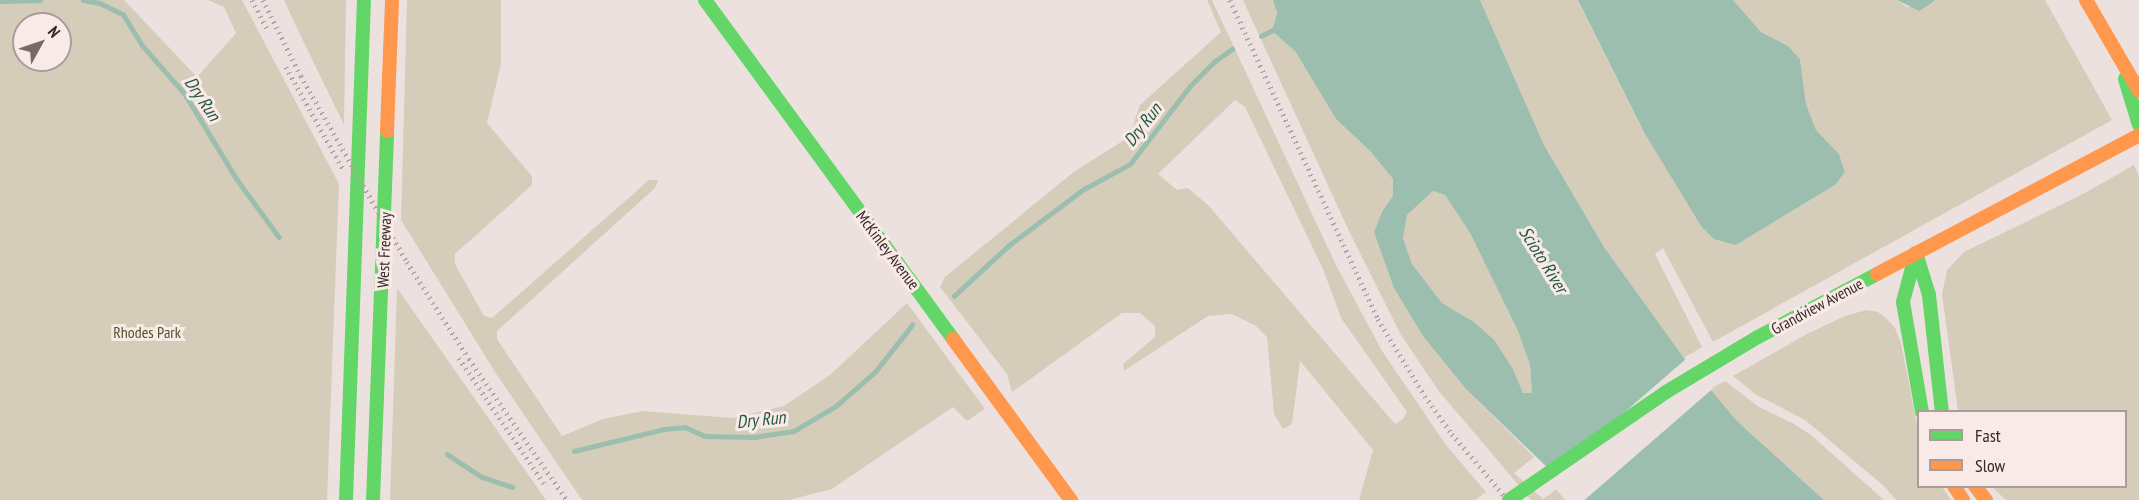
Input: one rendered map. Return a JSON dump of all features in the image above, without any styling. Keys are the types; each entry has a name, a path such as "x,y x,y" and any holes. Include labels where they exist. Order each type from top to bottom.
{"main road":[{"name":"West Freeway","path":"346,500 364,0"},
{"name":"West Freeway","path":"374,500 392,0"},
{"name":"McKinley Avenue","path":"705,0 1071,500"},
{"path":"2086,0 2139,91"},
{"path":"2118,52 2139,125"},
{"name":"Grandview Avenue","path":"1509,500 1562,460 1656,398 1758,337 2139,135"},
{"path":"1916,253 1904,302 1922,410"},
{"path":"1916,253 1929,295 1942,410"},
{"path":"1977,488 1986,500"}],"green space":[{"name":"Rhodes Park","path":"0,0 124,0 197,77 236,33 224,7 208,0 242,0 339,184 327,500 0,500"},
{"path":"284,0 346,0 344,125 293,20"},
{"path":"407,0 501,0 501,64 487,123 532,176 532,185 455,254 455,264 484,316 492,318 649,180 658,180 655,188 497,331 497,339 562,436 603,419 643,411 733,418 784,406 830,375 907,303 985,409 967,421 953,407 832,489 789,500 582,500 495,372 401,220"},
{"path":"1207,0 1212,0 1336,265 1382,351 1446,445 1486,492 1475,500 1359,500 1373,450 1300,361 1292,424 1283,429 1274,414 1267,337 1256,326 1232,314 1208,316 1124,371 1123,364 1155,337 1155,326 1140,313 1122,313 1012,392 1007,374 940,287 945,277 1075,171 1129,137 1140,105 1221,32","holes":["1235,100 1245,107 1323,269 1341,318 1407,412 1403,419 1395,424 1209,206 1188,188 1177,190 1158,174"]},
{"path":"1243,0 1273,0 1277,12 1272,31 1295,51 1336,119 1370,151 1393,179 1393,196 1383,210 1467,390 1534,457 1514,473 1543,499 1564,484 1581,500 1531,500 1438,390 1401,335 1348,229"},
{"path":"1480,0 1578,0 1644,132 1736,245 1835,185 1845,172 1839,154 1816,130 1806,104 1800,59 1788,46 1761,32 1733,0 1897,0 1907,7 1933,3 1936,0 2045,0 2112,120 1713,342 1663,248 1655,254 1702,347 1684,358 1604,247 1544,145"},
{"path":"2134,165 2139,176 2139,500 2006,500 1993,488 2127,488 2127,410 1958,410 1942,294 1947,270 1964,252 2081,195"},
{"path":"1433,191 1445,195 1470,233 1518,331 1530,365 1532,393 1523,393 1513,369 1474,322 1442,303 1412,264 1403,238 1407,215"},
{"path":"397,288 539,490 546,500 390,500"},
{"path":"1866,310 1878,312 1895,328 1901,343 1917,425 1917,488 1943,488 1951,500 1896,500 1884,486 1805,420 1755,394 1733,376 1807,334 1845,316"},
{"path":"1725,381 1759,407 1811,435 1884,500 1824,500 1737,421 1710,389"}],"water":[{"name":"Scioto River","path":"1273,0 1480,0 1544,145 1604,247 1684,358 1737,421 1824,500 1581,500 1467,390 1423,336 1394,288 1374,232 1383,210 1393,196 1393,179 1370,151 1336,119 1295,51 1272,31 1277,13","holes":["1433,191 1445,195 1470,233 1518,331 1530,365 1532,393 1523,393 1513,369 1494,340 1474,322 1442,303 1412,264 1403,238 1407,215"]},
{"path":"1578,0 1733,0 1761,32 1788,46 1800,59 1806,104 1816,130 1839,154 1845,172 1835,185 1736,245 1714,239 1701,226 1644,132"},
{"path":"1897,0 1936,0 1919,11"}],"pier":[{"path":"1687,358 1713,388 1585,500 1565,500 1547,479"}],"waterway":[{"name":"Dry Run","path":"0,1 40,0"},
{"name":"Dry Run","path":"83,0 100,3 123,14 142,45 185,94 236,178 279,237"},
{"name":"Dry Run","path":"1261,36 1275,29"},
{"name":"Dry Run","path":"954,296 1008,246 1084,189 1130,164 1190,86 1215,61 1232,49"},
{"name":"Dry Run","path":"574,451 664,429 685,427 705,436 754,437 794,431 836,406 875,372 912,325"},
{"name":"Dry Run","path":"447,454 482,477 512,487"}],"railway":[{"path":"252,0 269,32"},
{"path":"263,0 301,76 407,262 469,359 567,500"},
{"path":"1230,0 1378,319 1425,396 1452,434 1508,500"},
{"path":"286,67 343,169"},
{"path":"459,358 545,485"}],"traffic: fast":[{"path":"346,500 364,0"},
{"path":"705,0 953,339"},
{"path":"2125,79 2139,125"},
{"path":"373,500 387,131"},
{"path":"1916,253 1903,302 1922,410"},
{"path":"1916,253 1929,295 1942,410"},
{"path":"1509,500 1666,392 1758,337 1877,274"}],"traffic: slow":[{"path":"387,131 392,0"},
{"path":"2086,0 2139,91"},
{"path":"1877,274 2139,135"},
{"path":"953,339 1071,500"},
{"path":"1955,488 1963,500"},
{"path":"1977,488 1986,500"}]}
